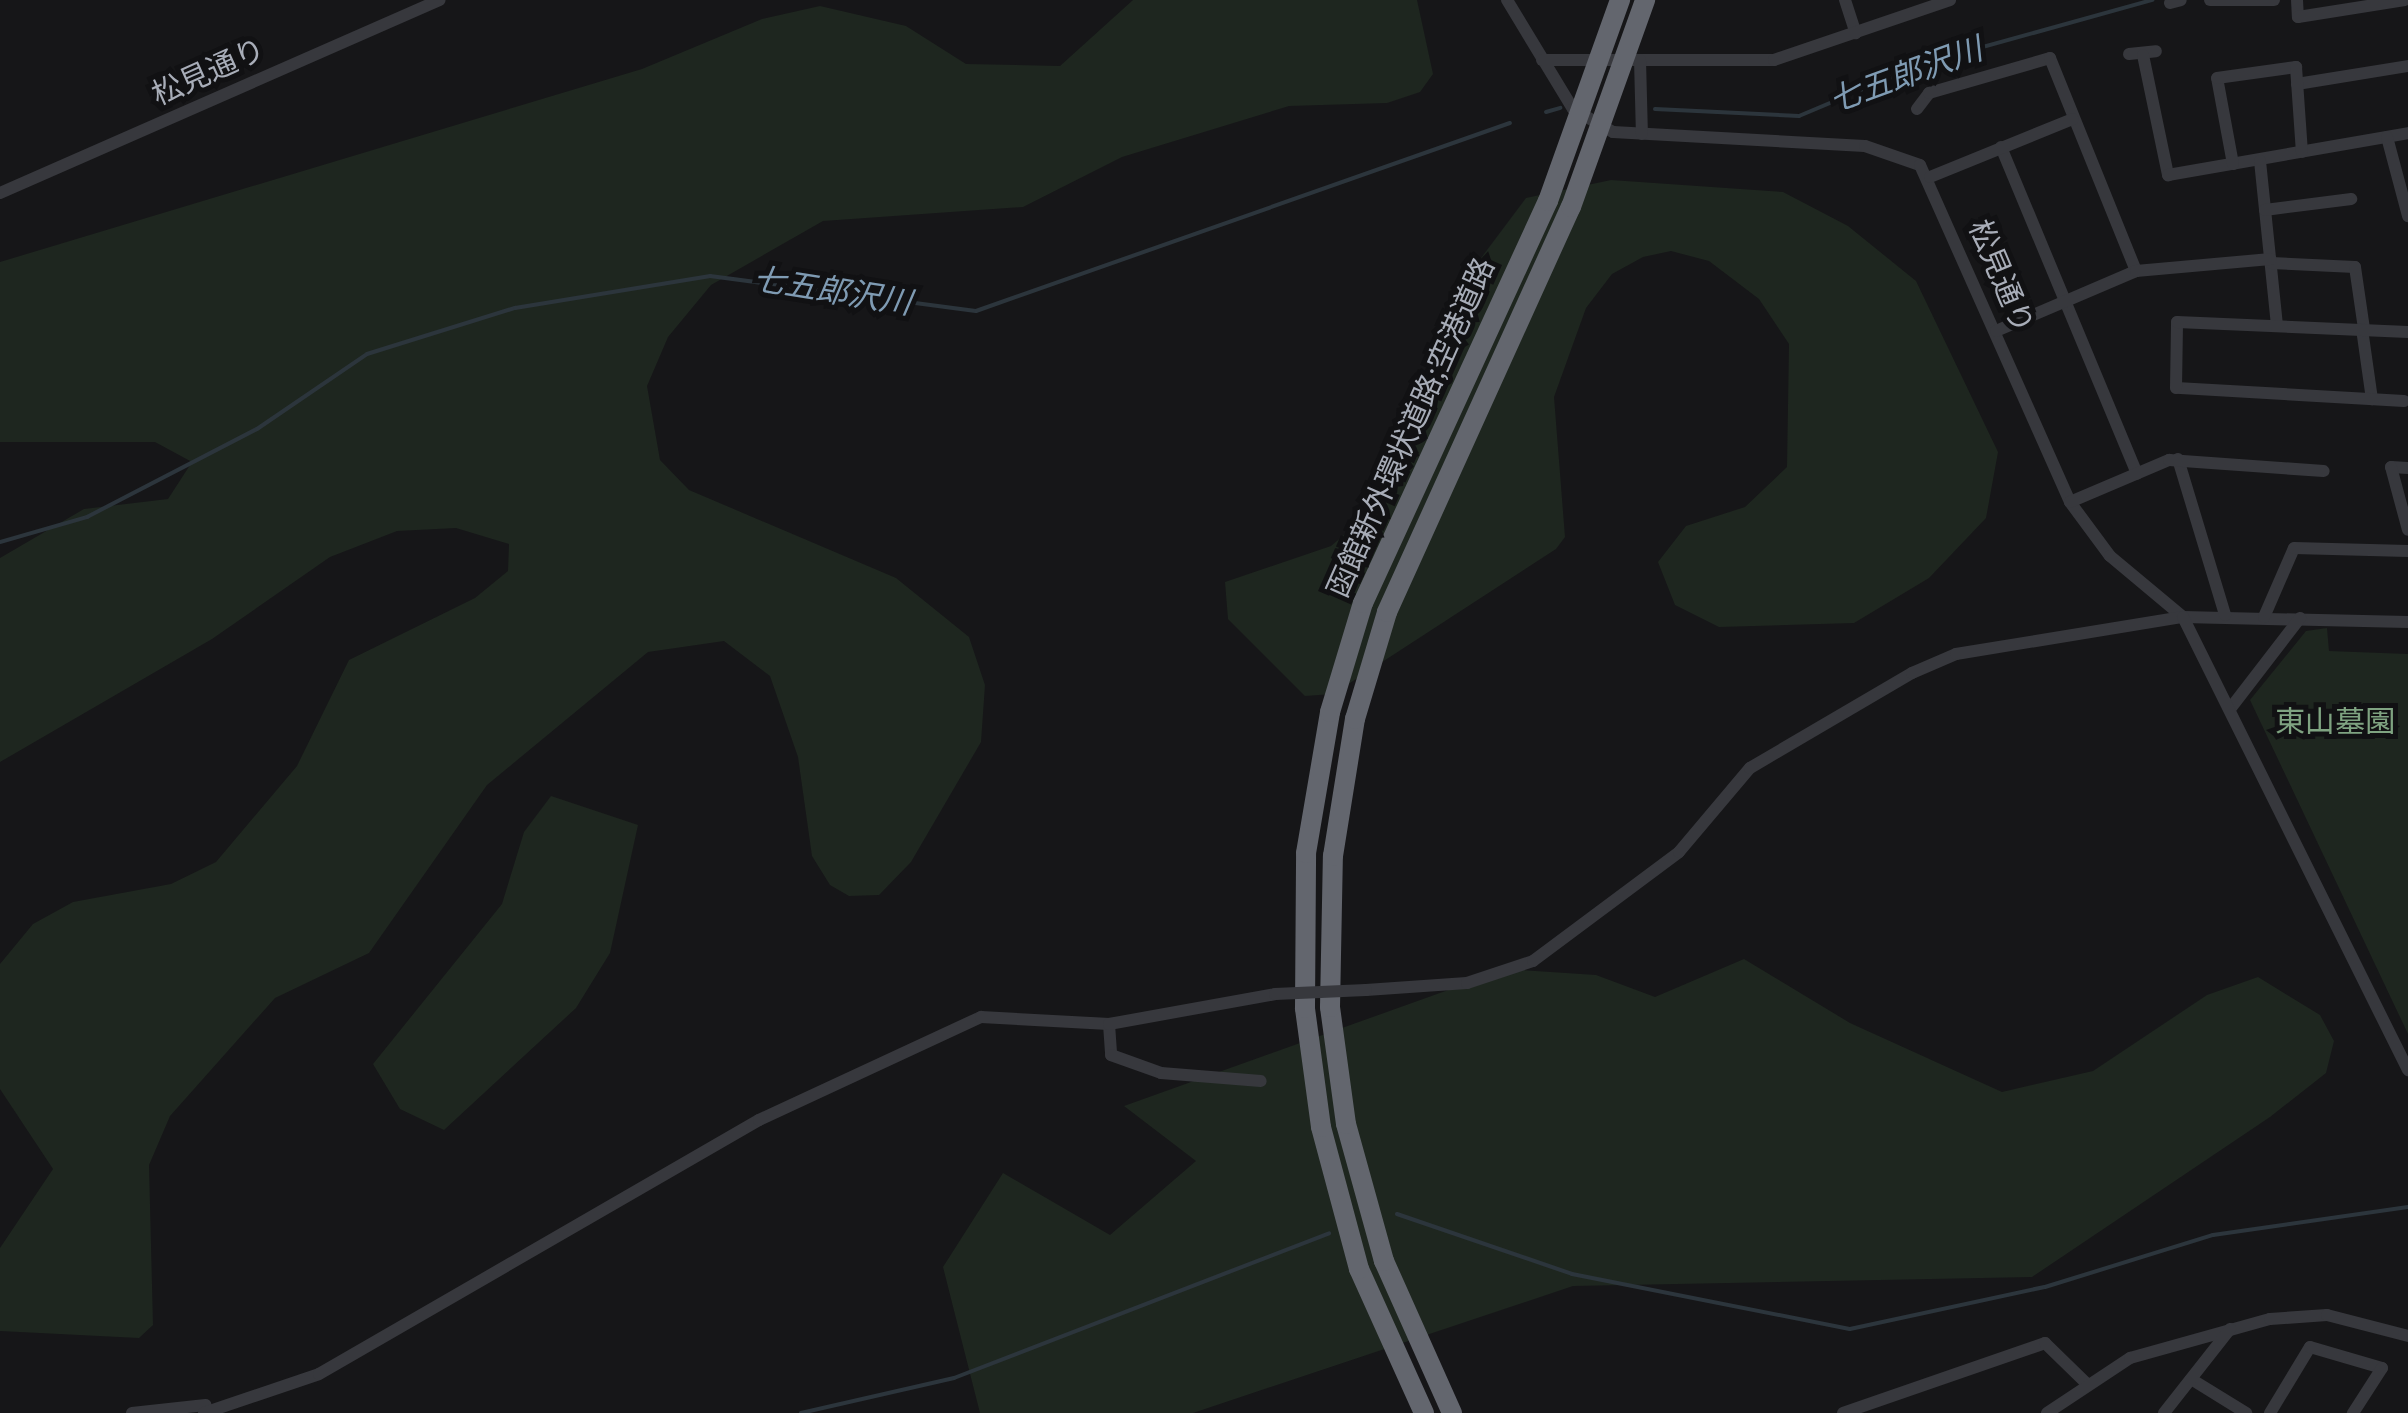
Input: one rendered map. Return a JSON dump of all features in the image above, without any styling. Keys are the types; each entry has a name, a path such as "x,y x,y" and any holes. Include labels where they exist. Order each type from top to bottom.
{"highway":[{"name":"函館新外環状道路;空港道路","path":"1424,1413 1360,1269 1320,1126 1305,1008 1306,852 1330,712 1363,604 1548,201 1620,0"},
{"name":"函館新外環状道路;空港道路","path":"1452,1413 1384,1261 1346,1124 1330,1007 1333,856 1354,719 1387,612 1572,208 1645,0"}],"street":[{"name":"松見通り","path":"0,193 439,0"},
{"path":"1507,0 1542,60 1587,121 1642,134 1866,146 1902,155 1930,177 2072,119"},
{"path":"1845,0 1856,33"},
{"path":"1542,60 1774,60 1950,0"},
{"path":"2210,0 2274,0"},
{"path":"2297,0 2298,18 2404,0"},
{"path":"2142,53 2168,176 2408,134"},
{"path":"1917,109 1929,93 2050,58 2136,271"},
{"path":"1640,60 1642,134"},
{"path":"2297,84 2408,66"},
{"path":"2233,164 2217,78 2296,67 2302,152"},
{"path":"2387,137 2408,216"},
{"path":"2001,148 2137,474"},
{"path":"2260,161 2277,325"},
{"name":"松見通り","path":"1930,177 2070,502 2110,556 2183,617"},
{"path":"2264,210 2351,199"},
{"path":"1996,331 2136,271 2271,261 2355,267 2372,398"},
{"path":"2404,401 2176,388 2178,322 2408,332"},
{"path":"2178,459 2225,615"},
{"path":"2070,502 2178,459 2324,470"},
{"path":"2408,468 2392,467 2408,530"},
{"path":"2264,617 2294,548 2408,551"},
{"path":"2183,617 2408,1070"},
{"path":"132,1413 205,1409 319,1374 879,1059 997,1013 1048,1026 1109,1024 1275,994 1466,983 1533,960 1679,852 1750,768 1956,654 2183,617 2408,622"},
{"path":"2230,709 2300,618"},
{"path":"1109,1024 1110,1055 1160,1073 1261,1081"},
{"path":"2047,1413 2086,1382 2142,1354 2230,1329 2314,1313 2408,1336"},
{"path":"2164,1413 2230,1329"},
{"path":"1843,1413 2045,1343 2086,1382"},
{"path":"2270,1413 2310,1347 2382,1368 2353,1413"},
{"path":"2191,1380 2246,1413"}],"green space":[{"path":"1133,0 1417,0 1433,74 1420,92 1387,103 1289,106 1122,157 1023,207 823,221 711,285 668,337 647,386 660,460 689,490 896,578 969,637 985,685 981,742 911,862 879,895 849,896 830,885 812,856 798,757 770,676 724,641 648,652 487,785 369,953 275,998 170,1116 149,1165 153,1325 139,1338 0,1331 0,1248 53,1169 0,1089 0,964 33,924 73,902 171,884 216,862 297,766 349,660 475,598 508,571 509,544 456,528 397,531 330,557 212,639 0,762 0,558 84,509 168,499 192,462 155,442 0,442 0,262 642,69 762,19 820,6 906,26 966,64 1060,66"},
{"path":"1611,180 1783,192 1848,226 1916,281 1998,452 1986,518 1929,578 1854,623 1719,627 1675,605 1658,562 1686,526 1745,507 1787,467 1789,344 1759,299 1709,261 1671,251 1643,257 1612,274 1586,308 1554,397 1565,537 1556,549 1333,694 1305,696 1228,619 1225,582 1331,546 1364,518 1423,430 1475,266 1526,198"},
{"name":"東山墓園","path":"2327,628 2329,651 2408,654 2408,1034 2250,700 2306,631"},
{"path":"551,796 638,825 610,953 576,1008 444,1130 400,1109 373,1064 502,904 524,832"},
{"path":"1744,959 1850,1023 2002,1092 2093,1071 2207,995 2258,977 2320,1015 2334,1041 2326,1073 2270,1117 2032,1277 1573,1286 1193,1413 980,1413 943,1267 1003,1173 1110,1235 1196,1161 1124,1106 1507,969 1596,975 1655,997"}],"waterway":[{"name":"七五郎沢川","path":"1655,109 1799,116 1925,63 2152,0"},
{"name":"七五郎沢川","path":"1546,112 1560,108"},
{"name":"七五郎沢川","path":"0,542 87,517 257,429 367,354 515,308 710,276 976,311 1510,123"},
{"path":"1397,1214 1572,1274 1850,1329 2045,1287 2213,1235 2408,1207"},
{"path":"801,1413 954,1378 1329,1233"}]}
